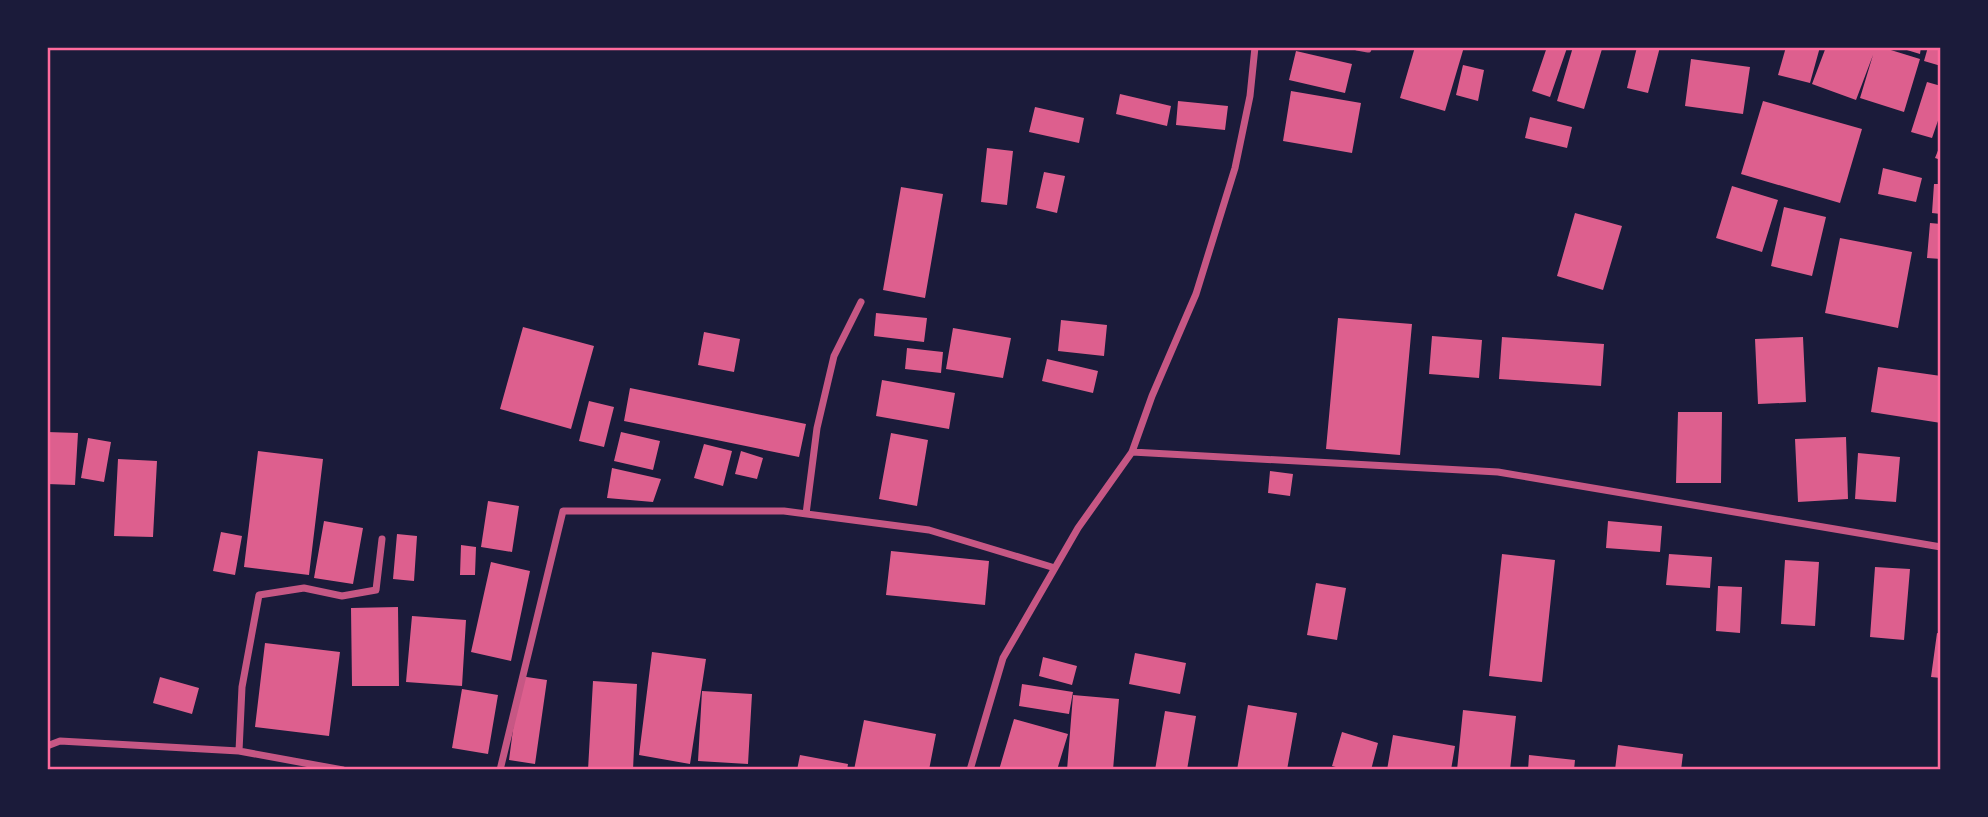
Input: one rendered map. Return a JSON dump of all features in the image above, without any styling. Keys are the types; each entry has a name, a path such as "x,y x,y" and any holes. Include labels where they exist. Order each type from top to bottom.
{"street":[{"path":"970,770 1003,658 1078,528 1132,452 1152,396 1196,294 1236,168 1250,96 1255,47"},
{"path":"1357,47 1368,49"},
{"path":"806,514 817,428 834,356 861,302"},
{"path":"1132,452 1498,472 1941,547"},
{"path":"500,770 563,511 784,511 929,530 1055,568"},
{"path":"239,751 242,687 259,595 304,588 342,596 376,590 382,539"},
{"path":"47,746 60,741 239,751 343,770"}],"building":[{"path":"1415,47 1464,47 1445,111 1400,98"},
{"path":"1547,47 1567,48 1550,97 1532,91"},
{"path":"1573,47 1602,49 1584,109 1557,101"},
{"path":"1637,47 1660,47 1648,93 1627,88"},
{"path":"1786,47 1820,47 1810,83 1778,75"},
{"path":"1826,47 1881,47 1920,59 1904,112 1860,98 1873,55 1856,100 1812,84"},
{"path":"1897,47 1921,47 1920,54"},
{"path":"1928,47 1941,47 1941,66 1924,61"},
{"path":"1296,51 1352,64 1345,93 1289,80"},
{"path":"1691,59 1750,67 1743,114 1685,106"},
{"path":"1463,65 1484,70 1478,101 1456,95"},
{"path":"1927,82 1941,86 1941,112 1932,138 1911,132"},
{"path":"1291,91 1361,103 1352,153 1283,141"},
{"path":"1120,94 1171,106 1167,126 1116,114"},
{"path":"1178,101 1228,106 1225,130 1176,125"},
{"path":"1763,101 1862,129 1840,203 1741,174"},
{"path":"1035,107 1084,118 1079,143 1029,132"},
{"path":"1530,117 1572,127 1567,148 1525,138"},
{"path":"1941,143 1941,160 1935,158"},
{"path":"987,148 1013,151 1007,205 981,202"},
{"path":"1883,168 1922,178 1916,202 1878,194"},
{"path":"1044,172 1065,176 1057,213 1036,208"},
{"path":"1934,184 1941,184 1941,214 1932,213"},
{"path":"1732,186 1778,200 1762,252 1716,238"},
{"path":"901,187 943,194 925,298 883,290"},
{"path":"1784,207 1826,217 1812,276 1771,266"},
{"path":"1575,213 1622,226 1603,290 1557,276"},
{"path":"1930,223 1941,224 1941,259 1927,258"},
{"path":"1840,238 1912,252 1898,328 1825,313"},
{"path":"876,313 927,318 924,342 874,336"},
{"path":"1338,318 1412,324 1400,455 1326,449"},
{"path":"1061,320 1107,325 1104,356 1058,351"},
{"path":"523,327 594,346 571,429 500,409"},
{"path":"953,328 1011,338 1003,378 946,369"},
{"path":"704,332 740,339 734,372 698,365"},
{"path":"1432,336 1482,340 1479,378 1429,374"},
{"path":"1502,337 1604,344 1601,386 1499,379"},
{"path":"1803,337 1806,402 1758,404 1755,339"},
{"path":"907,348 943,352 941,373 905,369"},
{"path":"1047,359 1098,371 1093,393 1042,381"},
{"path":"1878,367 1941,376 1941,423 1871,412"},
{"path":"882,380 955,393 949,429 876,416"},
{"path":"630,388 806,424 799,457 624,421"},
{"path":"589,401 614,407 604,447 579,441"},
{"path":"1678,412 1722,412 1721,483 1676,483"},
{"path":"47,432 78,433 75,485 47,484"},
{"path":"621,432 660,441 653,470 614,461"},
{"path":"891,433 928,440 917,506 879,499"},
{"path":"1846,437 1848,499 1798,502 1795,439"},
{"path":"88,438 111,442 104,482 81,478"},
{"path":"704,444 732,451 723,486 694,478"},
{"path":"258,451 323,459 309,575 244,567"},
{"path":"741,451 763,458 757,479 735,474"},
{"path":"1858,453 1900,457 1896,502 1855,499"},
{"path":"118,459 157,461 153,537 114,536"},
{"path":"612,468 661,479 653,502 607,498"},
{"path":"1270,471 1293,474 1290,496 1268,493"},
{"path":"488,501 519,506 512,552 481,547"},
{"path":"324,521 363,528 353,584 314,578"},
{"path":"1608,521 1662,526 1660,552 1606,548"},
{"path":"221,532 242,536 235,575 213,571"},
{"path":"397,534 417,536 414,581 393,579"},
{"path":"461,545 476,547 475,575 460,575"},
{"path":"891,551 989,561 985,605 886,595"},
{"path":"1502,554 1555,560 1542,682 1489,676"},
{"path":"1669,554 1712,557 1710,588 1666,585"},
{"path":"1785,560 1819,562 1815,626 1781,624"},
{"path":"491,562 530,571 511,661 471,652"},
{"path":"1875,567 1910,569 1904,640 1870,637"},
{"path":"1316,583 1346,588 1337,640 1307,635"},
{"path":"1718,586 1742,587 1740,633 1716,631"},
{"path":"398,607 399,686 352,686 351,608"},
{"path":"412,616 466,620 462,686 406,682"},
{"path":"1937,633 1941,634 1941,678 1931,677"},
{"path":"265,643 340,652 329,736 255,727"},
{"path":"652,652 706,659 690,764 639,755"},
{"path":"1135,653 1186,663 1180,694 1129,684"},
{"path":"1043,657 1077,666 1072,685 1039,676"},
{"path":"520,676 547,680 535,764 509,760"},
{"path":"160,677 199,688 192,714 153,703"},
{"path":"593,681 637,684 633,770 588,770"},
{"path":"1022,684 1073,692 1069,714 1019,706"},
{"path":"462,689 498,695 488,754 452,748"},
{"path":"702,691 752,694 748,764 698,761"},
{"path":"1073,695 1119,699 1113,770 1067,770"},
{"path":"1248,705 1297,713 1287,770 1237,770"},
{"path":"1463,710 1516,716 1510,770 1457,770"},
{"path":"1165,711 1196,716 1187,770 1155,770"},
{"path":"1014,719 1068,734 1057,770 999,770"},
{"path":"864,720 936,734 929,770 854,770"},
{"path":"1342,732 1378,743 1371,770 1347,770 1332,766"},
{"path":"1393,735 1455,746 1451,770 1387,770"},
{"path":"1618,745 1683,754 1681,770 1615,770"},
{"path":"800,755 848,764 847,770 797,770"},
{"path":"1529,755 1575,760 1574,770 1528,770"}]}
